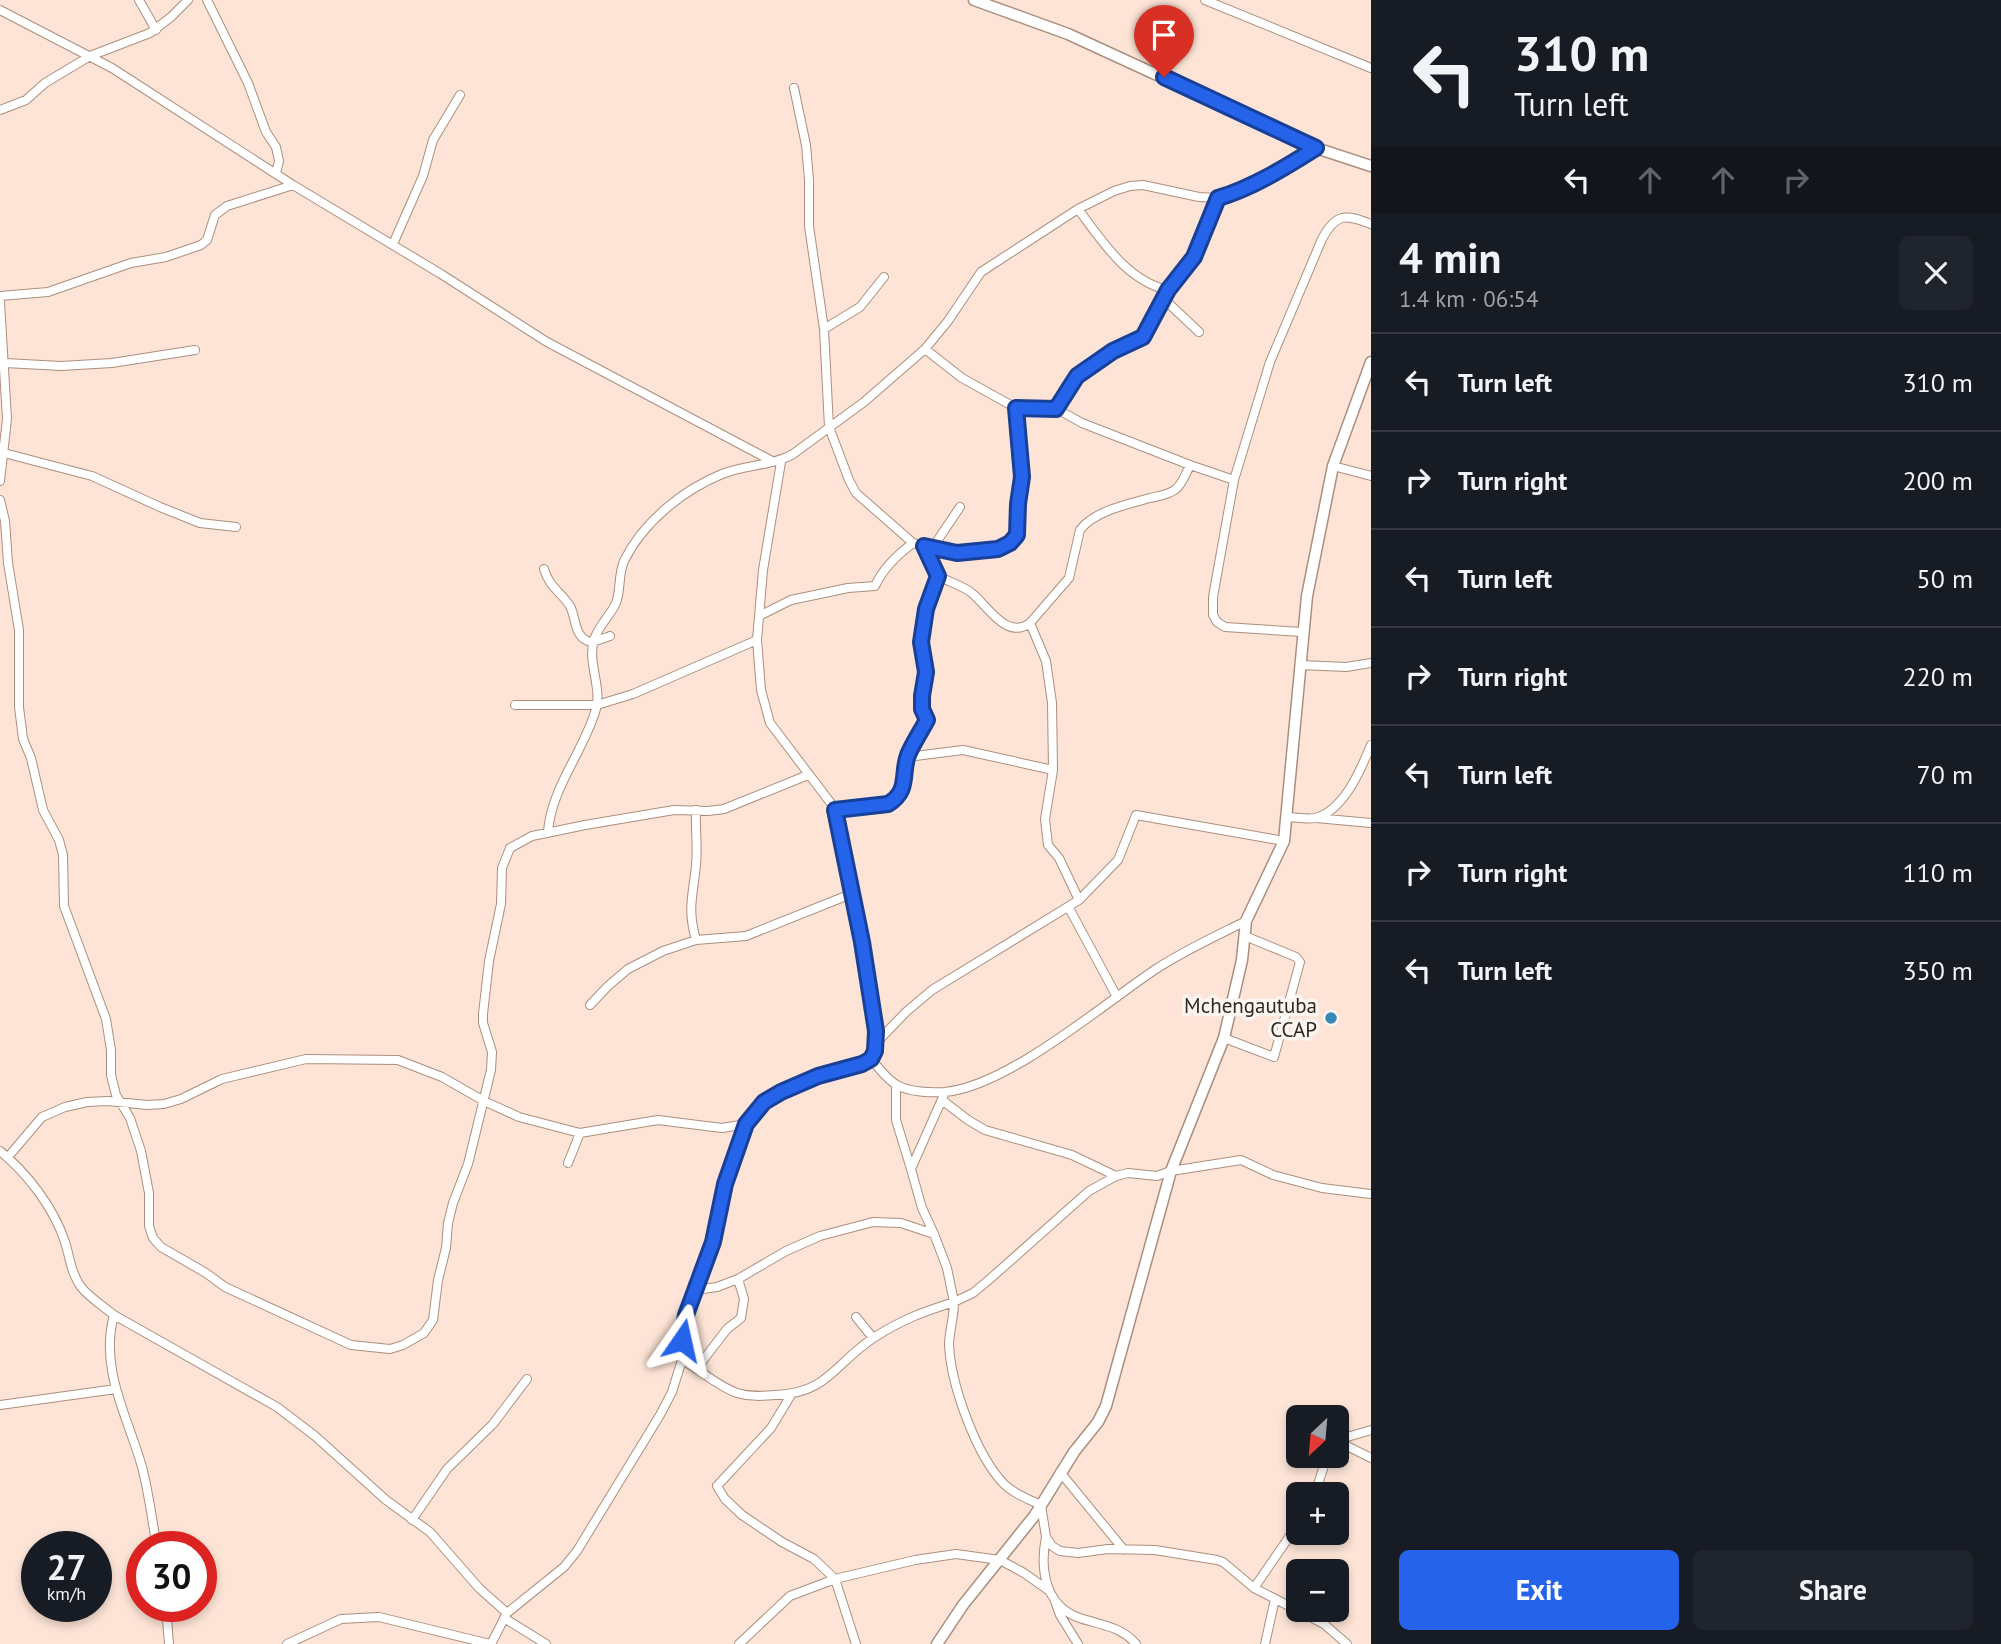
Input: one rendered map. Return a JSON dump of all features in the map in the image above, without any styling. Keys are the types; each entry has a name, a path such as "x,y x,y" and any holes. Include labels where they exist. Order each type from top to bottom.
{"street":[{"path":"139,0 156,30"},
{"path":"0,110 26,100 46,83 90,56 156,30 188,0"},
{"path":"207,0 248,83 266,132 276,147 279,161 276,173"},
{"path":"974,0 1068,34 1316,148 1371,166"},
{"path":"1205,0 1371,68"},
{"path":"0,10 140,85 293,185 393,244 547,342 776,461"},
{"path":"794,88 806,145 810,235 824,329 830,427 856,493 913,543 957,553 998,549 1010,543 1017,535 1022,477 1016,408"},
{"path":"393,244 422,176 433,140 460,94"},
{"path":"548,832 555,800 586,738 597,705 593,642 617,600 624,562 659,514 691,490 714,478 739,468 776,461 830,427 864,402 925,349 981,272 1078,209 1130,186 1143,185 1199,197 1218,198 1276,172 1316,148"},
{"path":"0,481 7,419 0,299 48,292 131,263 166,257 201,245 207,240 215,215 227,206 293,185"},
{"path":"1056,409 1077,376 1113,351 1143,337 1166,295 1194,257 1218,198"},
{"path":"1078,209 1117,260 1166,295 1199,332"},
{"path":"1302,632 1224,627 1213,615 1214,586 1234,480 1266,373 1322,239 1329,226 1346,216 1371,224"},
{"path":"824,329 860,307 884,277"},
{"path":"5,363 61,366 113,363 195,349"},
{"path":"925,349 962,378 1016,408 1056,409 1082,423 1234,480"},
{"path":"937,1644 963,1605 1041,1505 1060,1472 1098,1422 1106,1406 1171,1171 1224,1038 1242,960 1246,921 1284,841 1307,596 1333,466 1371,362"},
{"path":"4,453 92,476 200,523 236,527"},
{"path":"776,461 757,640 764,708 770,723 835,810 862,942 877,1042"},
{"path":"938,576 971,592 994,617 1007,625 1021,628 1030,623 1069,578 1080,530 1085,524 1129,504 1172,492 1190,465"},
{"path":"1333,466 1371,476"},
{"path":"0,500 19,630 20,725 43,810 59,840 63,862 64,905 106,1018 111,1050 111,1075 116,1095 130,1118 141,1151 149,1193 149,1226 153,1238 161,1247 225,1287 351,1345 390,1349 424,1333 433,1320 448,1223 468,1164 492,1060 483,1020 489,961 501,904 502,867 512,846 548,832 674,810 718,811 808,775"},
{"path":"928,547 960,506"},
{"path":"761,615 791,600 848,588 874,586 893,560 913,543"},
{"path":"835,810 891,803 905,783 907,757 928,718 922,709 926,672 921,642 926,609 938,576 928,547"},
{"path":"544,569 548,581 570,607 577,629 585,640 593,642 610,636"},
{"path":"1030,623 1046,661 1052,703 1053,770 1045,819 1048,845 1059,858 1079,900"},
{"path":"515,705 597,705 633,694 757,640"},
{"path":"1300,665 1346,667 1371,663"},
{"path":"1316,818 1341,801 1349,791 1370,749"},
{"path":"907,757 963,750 1053,770"},
{"path":"696,810 696,866 690,902 696,940"},
{"path":"287,1644 341,1619 379,1617 490,1644 506,1616 564,1567 577,1551 672,1392 682,1360 685,1322 713,1242 731,1164 746,1124 764,1102 800,1083 871,1059 877,1042 932,990 973,963 1069,908 1118,860 1136,815 1284,841"},
{"path":"1287,817 1371,822"},
{"path":"590,1005 608,986 638,962 696,940 746,936 851,894"},
{"path":"1069,908 1117,997"},
{"path":"871,1059 897,1085 944,1096 988,1079 1042,1049 1179,956 1246,921"},
{"path":"1224,1038 1274,1058 1300,962 1296,957 1245,936"},
{"path":"8,1157 36,1123 49,1113 87,1102 164,1104 181,1100 222,1079 296,1060 398,1060 442,1077 519,1117 580,1133 658,1120 722,1128 746,1124"},
{"path":"897,1085 896,1120 922,1208 947,1268 954,1302 950,1348 959,1394 968,1422 1003,1483 1012,1491 1041,1505"},
{"path":"911,1169 944,1096"},
{"path":"944,1096 968,1120 985,1130 1055,1149 1116,1176"},
{"path":"568,1163 580,1133"},
{"path":"0,1151 8,1157 52,1211 65,1242 75,1278 82,1289 114,1315 277,1407 315,1436 412,1520 430,1532 506,1616 546,1644"},
{"path":"682,1360 729,1390 741,1394 791,1395 809,1390 873,1338 906,1318 973,1293 1089,1191 1116,1176 1128,1173 1157,1176 1171,1171 1241,1160 1273,1175 1322,1188 1371,1194"},
{"path":"695,1290 717,1287 738,1279 803,1243 873,1222 906,1224 934,1234"},
{"path":"698,1368 727,1329 741,1318 744,1299 738,1279"},
{"path":"114,1315 109,1331 116,1389 123,1417 142,1466 154,1531"},
{"path":"856,1317 873,1338"},
{"path":"412,1520 447,1469 493,1424 527,1379"},
{"path":"0,1405 116,1389"},
{"path":"791,1395 771,1428 717,1486 725,1499 742,1515 782,1542 814,1559 835,1579 856,1644"},
{"path":"1349,1435 1371,1430"},
{"path":"1349,1447 1371,1458"},
{"path":"1060,1472 1124,1550"},
{"path":"1041,1505 1046,1537 1042,1564 1048,1590"},
{"path":"1046,1537 1052,1546 1069,1553 1155,1550 1223,1562 1254,1588 1324,1624 1347,1644"},
{"path":"1254,1588 1286,1541"},
{"path":"739,1644 790,1596 835,1579 915,1560 956,1554 1000,1560 1048,1590 1071,1614 1117,1629 1136,1644"},
{"path":"1054,1598 1060,1615 1078,1644"},
{"path":"1265,1644 1275,1599"},
{"path":"167,1622 169,1644"}],"place":[{"name":"Mchengautuba CCAP","path":"1331,1018"}],"route":[{"path":"682,1340 686,1315 713,1242 725,1184 746,1124 764,1102 781,1092 818,1076 862,1064 871,1059 875,1051 876,1031 862,942 835,810 891,803 905,783 907,757 927,720 928,716 922,709 926,672 921,642 926,609 938,576 924,546 968,553 998,549 1010,543 1018,532 1017,513 1022,484 1016,408 1056,409 1077,376 1113,351 1140,340 1154,321 1168,290 1194,257 1218,198 1276,172 1316,148 1164,77"}]}
